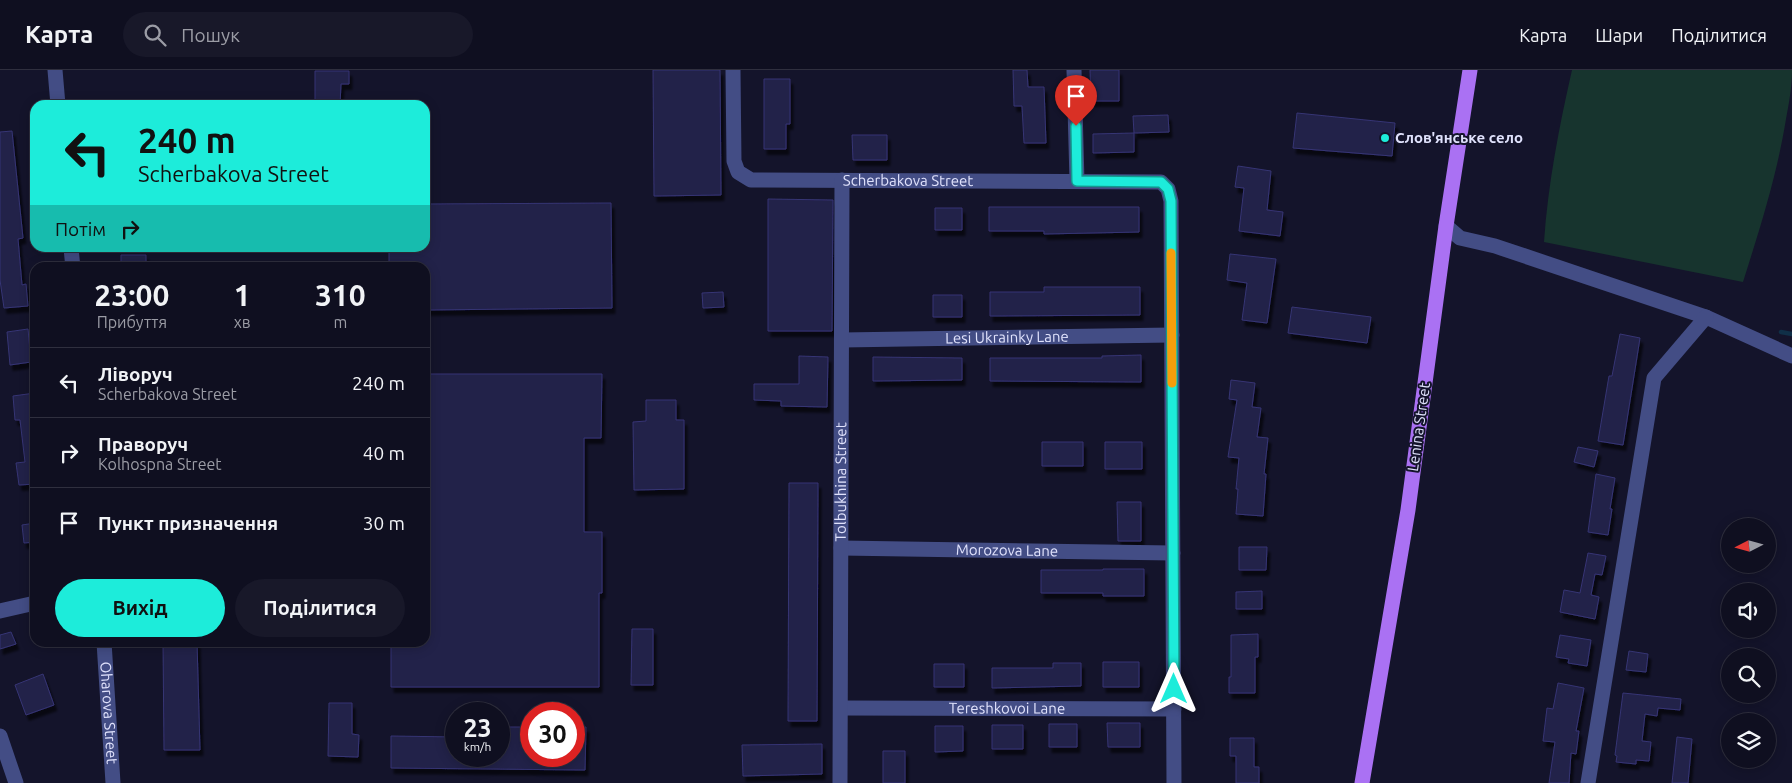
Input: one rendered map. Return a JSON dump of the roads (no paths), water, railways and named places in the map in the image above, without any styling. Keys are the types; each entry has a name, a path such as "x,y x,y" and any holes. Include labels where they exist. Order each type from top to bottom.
{"main road":[{"name":"Lenina Street","path":"1362,783 1408,510 1446,226 1470,70"}],"street":[{"path":"55,70 58,100"},
{"name":"Scherbakova Street","path":"733,70 734,161 738,172 751,180 1161,182 1168,189 1171,201 1172,335"},
{"path":"1074,70 1077,181"},
{"name":"Tolbukhina Street","path":"840,783 842,180"},
{"path":"1446,226 1460,238 1495,246 1706,317 1792,356"},
{"path":"1588,783 1654,378 1706,317"},
{"path":"1172,335 1174,783"},
{"name":"Lesi Ukrainky Lane","path":"842,340 1172,335"},
{"name":"Morozova Lane","path":"841,548 1173,553"},
{"path":"0,611 30,604"},
{"name":"Oharova Street","path":"104,647 113,783"},
{"name":"Tereshkovoi Lane","path":"841,708 1174,709"},
{"path":"0,736 16,783"}],"waterway":[{"path":"1781,332 1792,334"}],"place":[{"name":"Слов'янське село","path":"1385,138"}]}
